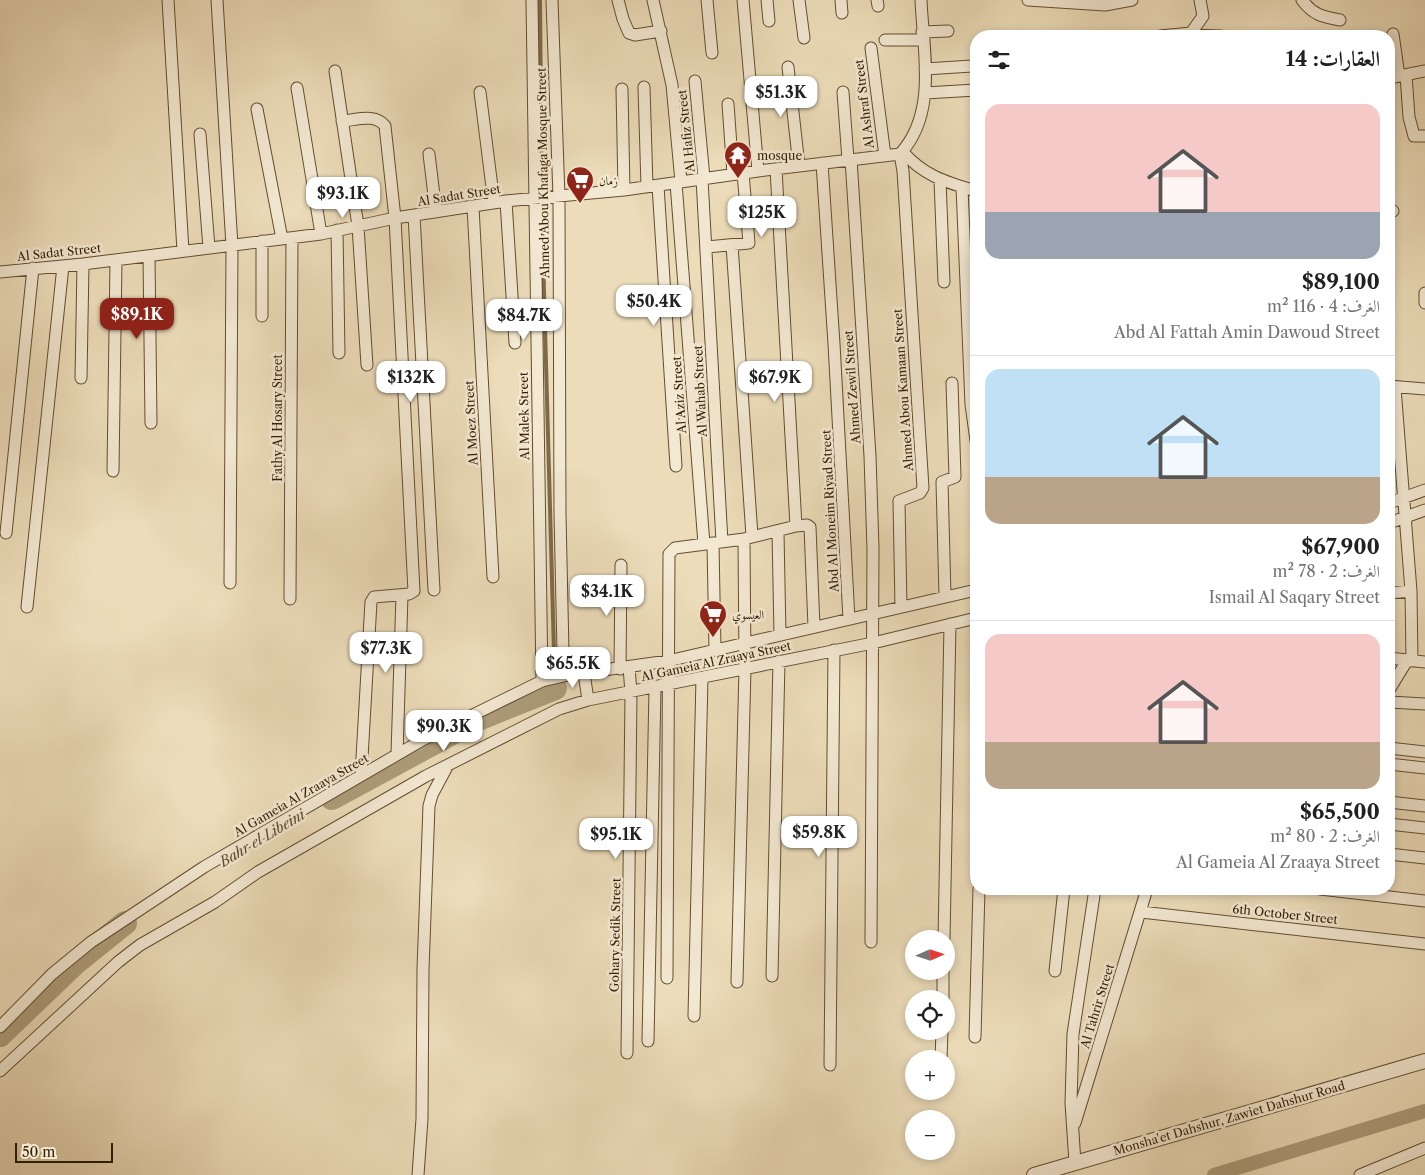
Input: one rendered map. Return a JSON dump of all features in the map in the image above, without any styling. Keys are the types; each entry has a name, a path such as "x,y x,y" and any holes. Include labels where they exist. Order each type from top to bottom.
{"street":[{"path":"168,0 184,251"},
{"path":"217,0 232,246 230,583"},
{"name":"Al Malek Street","path":"532,0 537,198 542,681"},
{"name":"Ahmed Abou Khafaga Mosque Street","path":"552,0 560,514 564,652 568,675"},
{"path":"618,0 629,33 635,35 661,31"},
{"name":"Al Aziz Street","path":"654,0 672,85 679,183 713,543 715,650"},
{"path":"707,0 712,53"},
{"path":"743,0 758,171"},
{"path":"767,0 769,21"},
{"path":"799,0 804,38"},
{"path":"841,0 842,14"},
{"path":"921,0 926,93 917,125 895,154 940,180 970,189"},
{"path":"1028,0 1105,5 1132,0"},
{"path":"1193,30 1203,16 1200,0"},
{"path":"1302,0 1309,9 1319,16 1340,20"},
{"path":"885,40 948,31"},
{"name":"Al Ashraf Street","path":"871,48 895,154"},
{"path":"1395,51 1398,76 1414,136 1425,136"},
{"path":"925,69 970,66"},
{"path":"788,67 799,166"},
{"path":"335,71 358,226 366,365"},
{"path":"1398,76 1425,71"},
{"name":"Al Hafiz Street","path":"695,81 703,178"},
{"path":"644,87 676,466"},
{"path":"297,88 321,234"},
{"path":"622,89 624,190"},
{"path":"926,93 970,90"},
{"path":"480,92 500,202 514,343"},
{"name":"Ahmed Zewil Street","path":"843,92 850,159 870,456 873,549 871,942"},
{"path":"707,247 749,243 728,104"},
{"name":"Fathy Al Hosary Street","path":"257,109 287,238 290,599"},
{"path":"342,121 374,118 381,121 385,126 395,218 414,591 409,594 372,598 361,775"},
{"path":"200,134 209,248"},
{"path":"429,154 436,212"},
{"name":"Al Sadat Street","path":"0,272 232,246 321,234 395,218 500,202 624,190 895,154"},
{"name":"Ahmed Abou Kamaan Street","path":"895,154 903,171 923,488 920,493 899,501 901,607"},
{"name":"Abd Al Moneim Riyad Street","path":"822,163 849,619"},
{"path":"776,169 796,526"},
{"name":"Al Wahab Street","path":"703,178 707,247 713,543"},
{"path":"940,180 944,282"},
{"path":"962,187 970,258"},
{"name":"Al Moez Street","path":"473,207 493,577"},
{"path":"414,215 434,590"},
{"path":"337,230 339,353"},
{"path":"262,241 262,316"},
{"path":"732,245 748,537 737,982"},
{"path":"149,256 151,423"},
{"path":"113,471 116,260"},
{"path":"81,378 83,264"},
{"path":"27,607 63,266"},
{"path":"6,533 33,268"},
{"path":"1425,293 1425,303"},
{"path":"945,596 942,482 943,480 953,480 955,478 952,383"},
{"path":"1395,387 1425,389"},
{"path":"1395,415 1404,498 1410,591 1410,660 1395,681"},
{"path":"1395,501 1425,490"},
{"path":"1395,521 1425,510"},
{"path":"667,978 669,554 675,548 778,532 796,526 806,525 810,527 814,627"},
{"path":"778,532 780,635"},
{"name":"Gohary Sedik Street","path":"621,566 625,668 631,693 627,1053"},
{"name":"Al Gameia Al Zraaya Street","path":"0,1027 52,974 91,942 204,867 424,739 542,681 568,675 668,661 970,591"},
{"path":"1395,592 1410,591"},
{"path":"397,754 402,595"},
{"name":"Al Gameia Al Zraaya Street","path":"0,1071 129,953 215,902 258,872 448,765 559,709 588,700 631,693 873,643 970,619"},
{"path":"944,930 950,624"},
{"path":"830,1066 834,650"},
{"path":"1395,659 1425,662"},
{"path":"772,976 779,661"},
{"path":"584,673 588,700"},
{"path":"694,1016 702,678"},
{"path":"648,1041 655,688"},
{"path":"1395,702 1425,704"},
{"path":"1395,749 1425,752"},
{"path":"418,1175 422,1119 423,969 429,806 432,795 448,765"},
{"path":"1395,765 1425,768"},
{"path":"1395,803 1425,806"},
{"path":"1395,825 1425,828"},
{"path":"1395,855 1425,858"},
{"path":"975,1037 980,895"},
{"path":"1055,971 1063,895"},
{"path":"1075,1163 1072,1132 1071,1075 1074,1034 1094,895"},
{"name":"Al Tahrir Street","path":"1072,1132 1146,895"},
{"path":"1372,895 1425,901"},
{"name":"6th October Street","path":"1141,912 1425,944"},
{"name":"Monsha'et Dahshur, Zawiet Dahshur Road","path":"1034,1175 1425,1062"},
{"path":"1360,1175 1425,1148"}],"waterway":[{"path":"540,0 542,219 555,688"},
{"name":"Bahr el Libeini","path":"332,798 478,719 555,688"},
{"name":"Bahr el Libeini","path":"0,1035 74,964 125,923"},
{"path":"1214,1175 1425,1111"}],"place":[{"name":"mosque","path":"738,179"},
{"name":"زمان","path":"580,204"},
{"name":"العيسوي","path":"713,638"}]}
